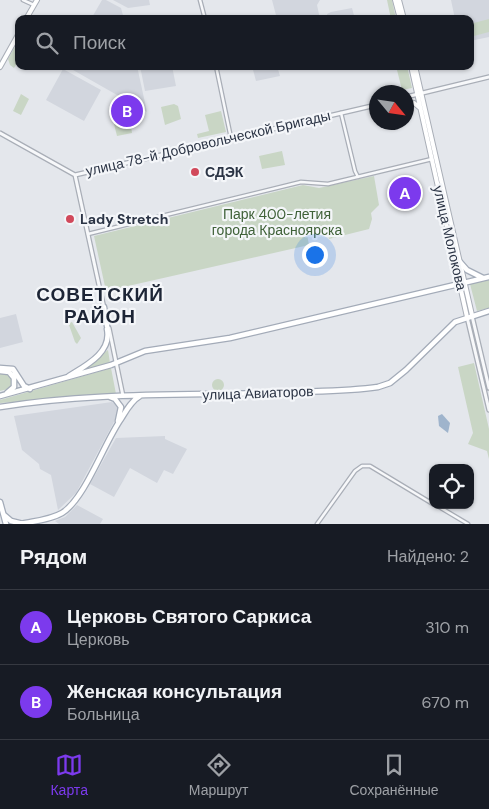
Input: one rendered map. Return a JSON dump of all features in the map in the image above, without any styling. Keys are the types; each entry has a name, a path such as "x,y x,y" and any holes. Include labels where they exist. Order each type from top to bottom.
{"main road":[{"path":"28,15 37,0"},
{"path":"395,0 399,15"},
{"path":"399,0 403,15"},
{"path":"0,67 15,40"},
{"name":"улица Молокова","path":"412,70 420,94 421,109 432,159 470,316"},
{"name":"улица Молокова","path":"416,70 460,262 462,284"},
{"path":"414,103 421,109"},
{"path":"460,262 467,270 486,278"},
{"path":"0,396 117,363 145,351 231,338 486,278"},
{"path":"63,379 104,350 108,342 108,327 104,307"},
{"name":"улица Авиаторов","path":"0,407 37,401 110,396 378,387 398,378 454,322 489,311"},
{"path":"0,368 13,369 24,386 30,389"},
{"path":"0,372 11,374 15,382 12,390 0,396"},
{"path":"110,396 121,407 117,424"},
{"path":"4,515 11,521 22,524 57,515 70,506 79,494 117,424 133,401 141,396"},
{"path":"0,502 6,524"}],"street":[{"path":"23,0 34,5"},
{"path":"200,0 204,15"},
{"path":"217,70 231,138"},
{"path":"414,96 489,77"},
{"name":"улица 78-й Добровольческой Бригады","path":"74,175 369,107"},
{"name":"улица 78-й Добровольческой Бригады","path":"341,113 355,171 358,175"},
{"path":"0,133 74,175 104,307"},
{"path":"88,234 301,182 328,184 358,175 432,159"},
{"name":"улица Молокова","path":"470,316 489,388"},
{"name":"улица Молокова","path":"470,316 489,410"},
{"path":"108,327 123,396"},
{"path":"316,524 355,471 362,466 370,466 429,501"},
{"path":"442,509 468,524"}],"shaded area":[{"path":"102,0 106,0 121,8 123,15 93,15"},
{"path":"113,0 149,0 150,5 128,8"},
{"path":"272,0 320,0 317,5 319,15 276,15"},
{"path":"451,0 489,0 489,37 474,40 474,15 454,15"},
{"path":"352,8 354,15 327,15 331,12"},
{"path":"62,70 101,90 84,121 46,100"},
{"path":"73,70 138,70 147,112"},
{"path":"141,70 173,70 176,86 145,91"},
{"path":"253,70 278,70 280,76 256,81"},
{"path":"16,314 23,342 0,348 0,318"},
{"path":"112,402 119,406 115,420 76,493 58,510 51,475 40,469 39,464 22,450 14,416"},
{"path":"165,436 165,439 187,449 173,474 164,470 157,483 130,468 114,497 90,484 116,438"},
{"path":"77,505 103,519 100,524 59,524 55,521 65,517"}],"green space":[{"path":"387,0 392,0 395,15 390,15"},
{"path":"489,19 489,32 474,36 474,23"},
{"path":"15,47 14,68 10,65 8,59"},
{"path":"397,70 408,70 411,85 401,85"},
{"path":"21,94 29,99 21,115 13,111"},
{"path":"174,104 178,106 181,119 165,125 161,107"},
{"path":"221,111 226,132 198,138 197,134 209,131 205,115"},
{"path":"121,122 123,128 131,126 132,133 117,136 114,124"},
{"path":"282,151 285,165 262,169 259,156"},
{"name":"Парк 400-летия города Красноярска","path":"374,176 379,205 371,213 372,219 369,229 329,239 326,225 306,229 309,245 106,291 94,236 303,185 319,188"},
{"path":"489,280 489,308 477,311 470,284"},
{"path":"67,320 69,323 72,322 81,338 77,344 69,325 65,322"},
{"path":"108,350 110,363 77,373"},
{"path":"474,363 489,429 489,459 487,451 468,444 473,433 458,367"},
{"path":"111,368 116,394 0,403 0,400"},
{"path":"6,373 11,376 13,384 8,389 0,391 0,374"},
{"path":"218,379 224,385 218,391 212,385"}],"water":[{"path":"442,414 450,423 448,433 439,426 438,416"}],"place":[{"name":"Женская консультация","path":"127,111"},
{"name":"СДЭК","path":"195,172"},
{"name":"Церковь Святого Саркиса","path":"405,193"},
{"name":"Lady Stretch","path":"70,219"}],"district":[{"name":"СОВЕТСКИЙ РАЙОН","path":"100,305"}]}
